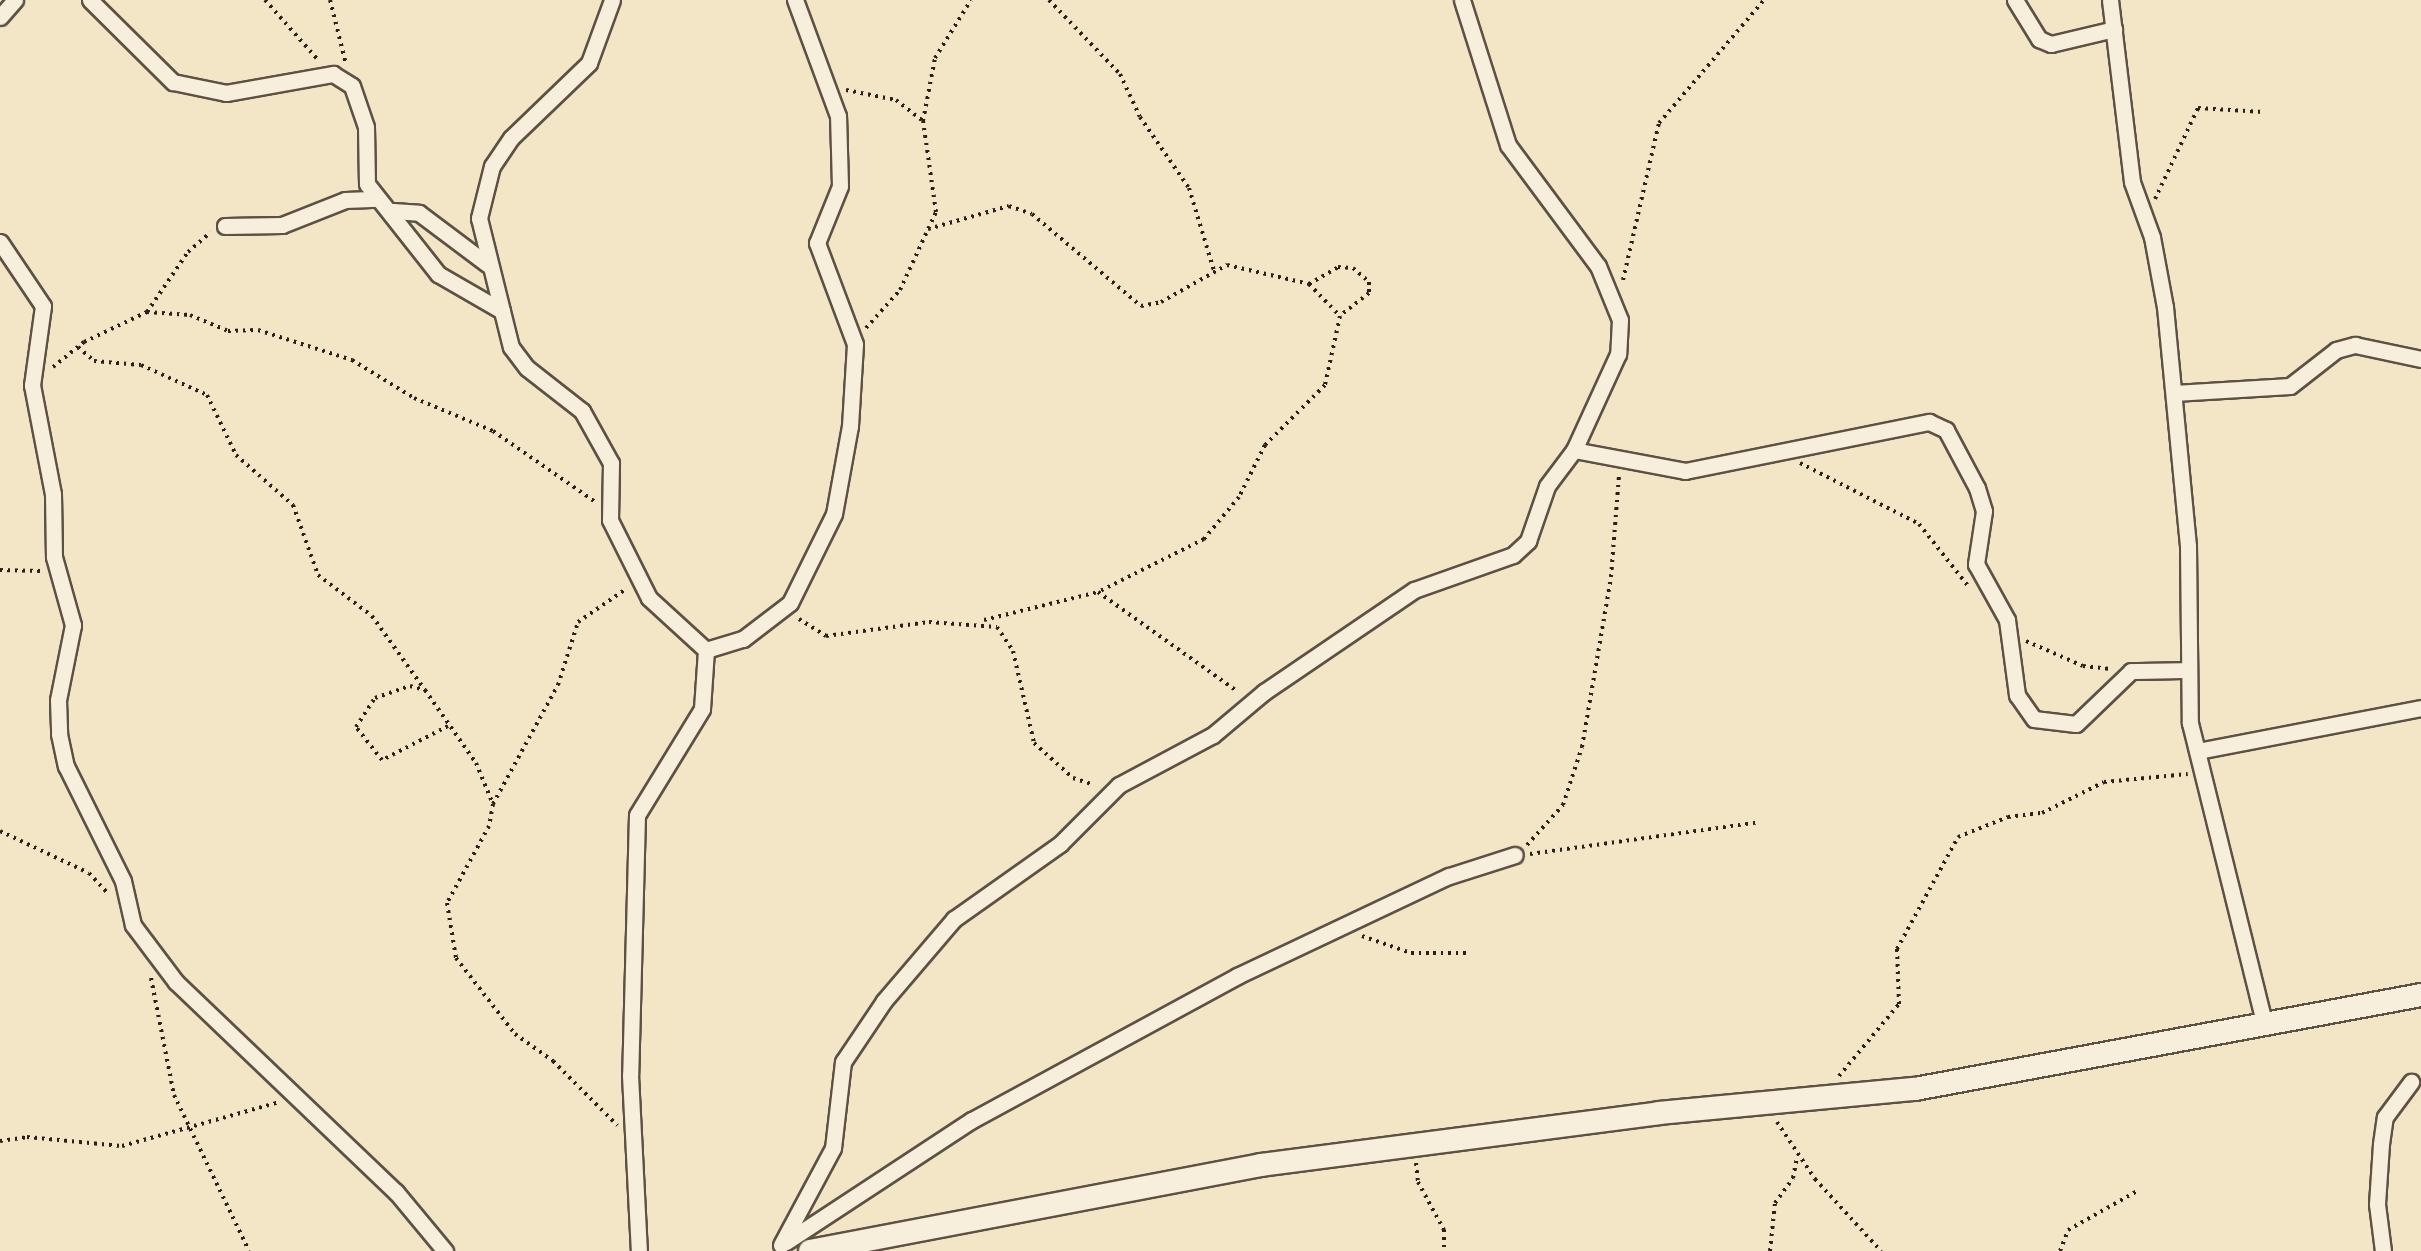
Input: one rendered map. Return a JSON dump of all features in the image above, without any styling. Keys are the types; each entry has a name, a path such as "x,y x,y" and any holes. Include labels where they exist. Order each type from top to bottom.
{"street":[{"path":"0,17 15,0"},
{"path":"90,0 173,82 226,93 333,74 348,84 362,102 367,184 393,211 408,241 438,274 502,311"},
{"path":"612,0 589,64 572,87 511,138 492,166 479,218 487,265 519,358 582,411 600,440 613,480 607,510 649,598 706,650"},
{"path":"706,650 742,639 790,604 834,514 853,402 855,344 817,243 840,186 838,116 795,0"},
{"path":"778,1248 833,1148 843,1062 884,1001 954,919 1030,868 1119,785 1213,734 1254,700 1414,590 1513,555 1528,541 1547,486 1574,450 1614,366 1620,320 1598,266 1508,145 1462,0"},
{"path":"2015,0 2039,39 2051,44 2114,29"},
{"path":"2110,0 2132,182 2146,216 2174,393 2188,546 2188,670 2198,751 2264,1021"},
{"path":"225,226 282,225 345,200 378,199"},
{"path":"393,211 419,214 487,265"},
{"path":"0,242 43,306 32,385 53,494 58,574 73,625 58,700 66,766 108,844 132,925 176,982 396,1192 446,1251"},
{"path":"2174,393 2290,386 2336,350 2355,345 2421,359"},
{"path":"1574,450 1624,454 1685,471 1780,448 1924,422 1946,430 1984,511 1976,564 2007,620 2017,695 2034,719 2076,724 2131,671 2188,670"},
{"path":"639,1251 634,1144 637,815 702,709 706,650"},
{"path":"2198,751 2421,708"},
{"path":"778,1248 972,1120 1339,927 1448,876 1516,854"},
{"path":"810,1251 1261,1165 1965,1080 2264,1021 2421,996"},
{"path":"2383,1251 2377,1204 2381,1144 2386,1117 2411,1082"}],"path":[{"path":"265,0 333,74"},
{"path":"330,0 348,84"},
{"path":"855,344 900,290 928,230 937,195 923,121 934,58 971,0"},
{"path":"1050,0 1120,74 1140,117 1189,188 1214,270"},
{"path":"1751,0 1753,13"},
{"path":"1620,320 1654,135 1764,0"},
{"path":"825,84 896,100 923,121"},
{"path":"2146,216 2198,108 2262,112"},
{"path":"790,604 814,633 826,636 980,621 1098,592 1204,539 1239,497 1265,445 1324,385 1340,316 1369,294 1369,282 1353,268 1338,268 1308,284 1272,280 1246,268 1214,270 1161,302 1140,306 1032,214 1009,206 928,230"},
{"path":"32,385 78,348 146,312 202,235 225,226"},
{"path":"1308,284 1340,316"},
{"path":"146,312 190,315 228,330 258,330 352,360 414,398 493,431 607,510"},
{"path":"78,348 94,361 141,365 207,394 247,469 293,504 318,575 372,616 476,763 493,804"},
{"path":"1780,448 1826,480 1919,524 1972,589"},
{"path":"1516,854 1563,805 1582,747 1611,577 1613,494 1624,454"},
{"path":"0,570 58,574"},
{"path":"634,1144 553,1060 514,1034 456,958 447,931 448,903 489,826 493,804 558,685 578,622 640,574"},
{"path":"1098,592 1254,700"},
{"path":"2007,620 2020,638 2045,652 2131,671"},
{"path":"980,621 1008,638 1034,743 1044,757 1072,778 1119,785"},
{"path":"425,690 400,689 362,710 356,727 364,742 382,760 394,758 448,726"},
{"path":"1821,1100 1899,1004 1896,949 1958,838 2008,817 2042,813 2078,790 2128,776 2203,774"},
{"path":"1516,854 1715,833 1760,822"},
{"path":"0,831 98,879 132,925"},
{"path":"1339,927 1411,953 1466,953"},
{"path":"150,972 164,1059 188,1127 217,1173 249,1251"},
{"path":"0,1142 28,1137 122,1146 294,1097"},
{"path":"1767,1105 1797,1158 1881,1251"},
{"path":"1415,1144 1418,1182 1444,1230 1444,1251"},
{"path":"1770,1251 1776,1203 1793,1178 1797,1158"},
{"path":"2060,1251 2068,1230 2140,1190"}]}
